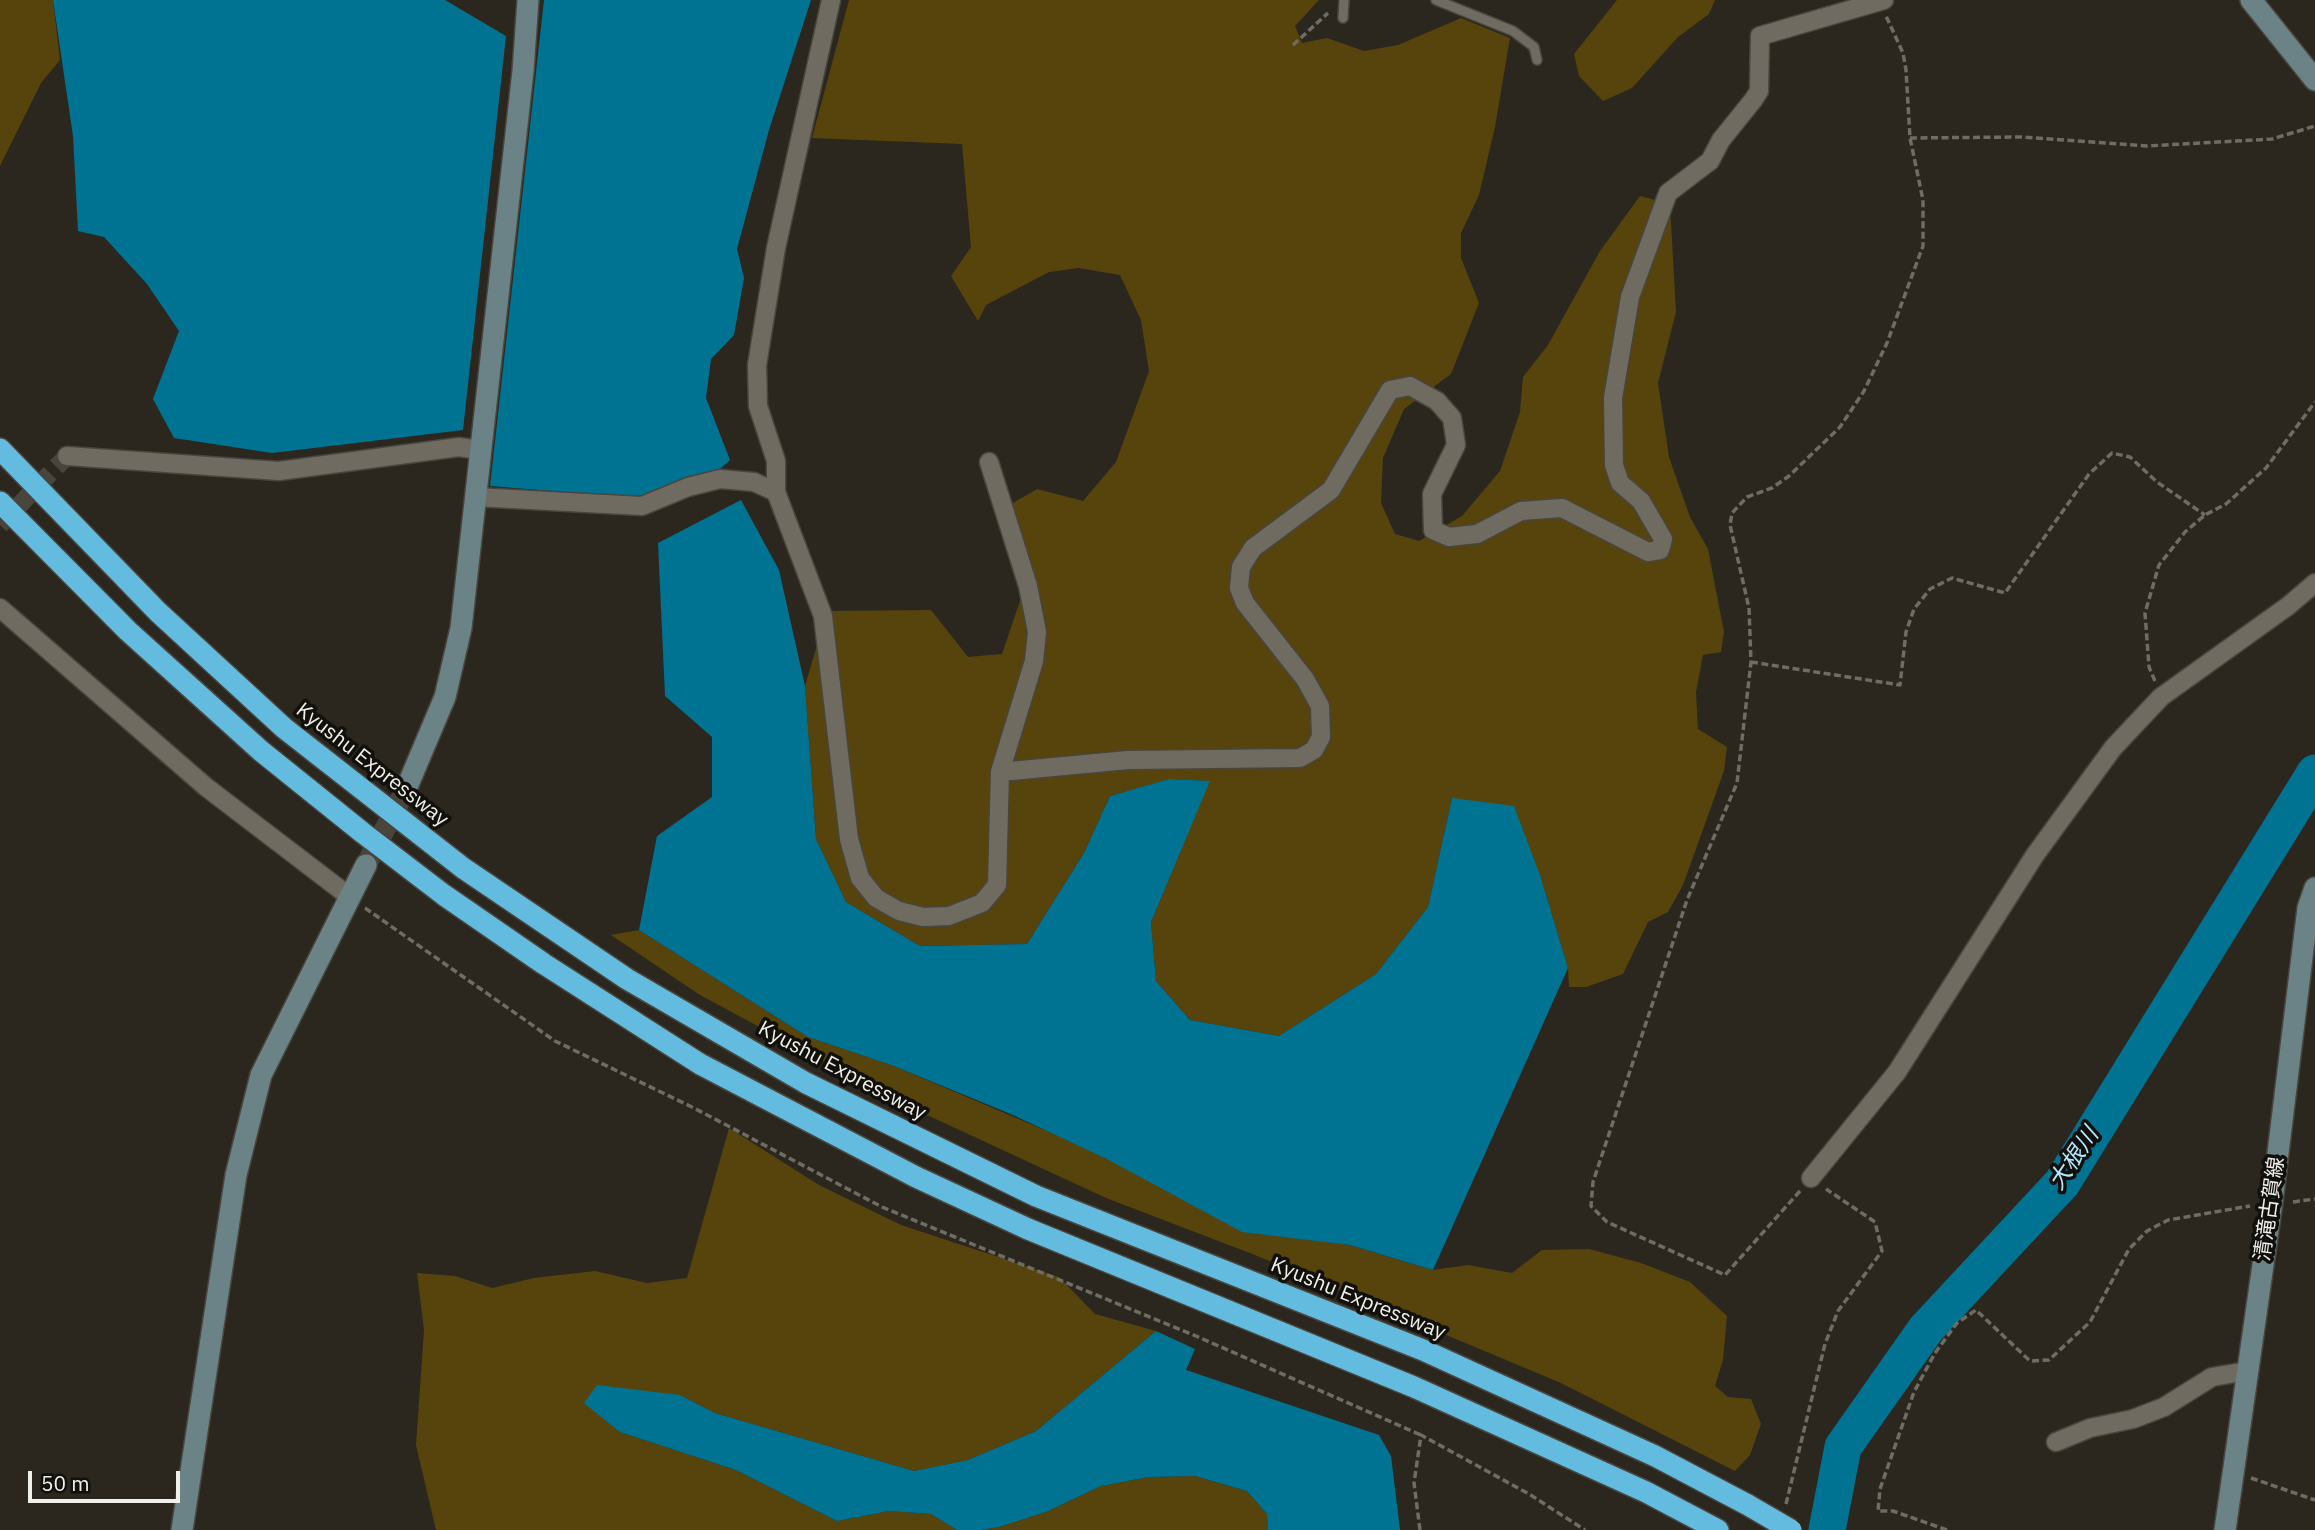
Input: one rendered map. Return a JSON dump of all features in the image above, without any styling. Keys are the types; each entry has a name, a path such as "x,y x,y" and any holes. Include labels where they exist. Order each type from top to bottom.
{"highway":[{"name":"Kyushu Expressway","path":"0,449 158,612 284,728 463,867 627,979 806,1083 1036,1196 1423,1350 1655,1456 1791,1530"},
{"path":"0,502 128,631 261,751 363,833 444,895 522,949 700,1064 916,1177 1028,1229 1414,1387 1647,1492 1718,1530"}],"street":[{"path":"407,787 445,697 454,664 523,71 528,0"},
{"path":"831,0 776,248 757,365 758,406 776,461 776,492 823,616 849,839 860,878 876,898 899,911 922,917 949,916 982,903 997,885 1000,772 1034,661 1037,632 1028,586 989,462"},
{"path":"1000,772 1128,760 1300,758 1314,750 1321,737 1320,706 1305,679 1245,603 1239,588 1241,567 1253,548 1331,490 1390,390 1410,386 1437,401 1452,418 1456,444 1432,494 1433,530 1450,537 1477,534 1521,511 1562,508 1648,552 1660,550 1663,539 1641,501 1620,483 1614,465 1613,398 1630,297 1668,193 1710,161 1721,140 1759,91 1760,36 1884,0"},
{"path":"2251,0 2314,76"},
{"path":"67,456 279,471 459,447 480,450"},
{"path":"475,497 642,506 720,479 754,482 776,492"},
{"path":"1811,1178 1897,1072 2035,855 2097,769 2161,697 2288,606 2315,583"},
{"path":"0,608 206,787 349,897"},
{"path":"182,1530 236,1175 261,1076 366,865"},
{"name":"清滝古賀線","path":"2225,1530 2272,1202 2308,908 2315,888"},
{"path":"2056,1442 2090,1428 2133,1419 2164,1407 2212,1377 2247,1371"}],"lane":[{"path":"1436,0 1513,31 1534,47 1537,60"},
{"path":"1343,2 1343,18"}],"path":[{"path":"1786,1506 1825,1344 1838,1311 1881,1251 1875,1222 1811,1178 1726,1275 1607,1222 1591,1206 1593,1182 1687,900 1737,783 1751,662 1749,608 1730,525 1732,513 1739,502 1772,488 1818,450 1840,427 1870,379 1923,246 1923,200 1910,138 1905,61 1886,19 1884,0"},
{"path":"1293,45 1343,2"},
{"path":"1910,138 2021,137 2147,146 2272,138 2315,126"},
{"path":"2161,697 2149,667 2145,613 2151,587 2171,547 2205,515 2226,504 2266,468 2315,402"},
{"path":"1751,662 1900,685 1906,632 1914,609 1930,590 1952,578 2005,593 2089,474 2112,453 2130,457 2157,482 2205,515"},
{"path":"349,897 555,1041 692,1107 883,1207 1196,1336 1421,1435 1530,1494 1585,1530"},
{"path":"1947,1530 1893,1511 1878,1511 1880,1489 1914,1392 1935,1353 1957,1323 1976,1310 2030,1362 2049,1360 2090,1322 2129,1249 2147,1231 2168,1220 2272,1202"},
{"path":"1420,1530 1414,1483 1421,1435"},
{"path":"2232,1472 2315,1500"}],"shaded area":[{"path":"0,0 53,0 60,60 41,83 0,166"},
{"path":"849,0 1319,0 1295,26 1302,43 1327,38 1364,51 1398,45 1461,18 1510,38 1495,127 1479,195 1461,233 1461,258 1479,303 1451,374 1404,409 1383,458 1381,503 1395,534 1419,541 1462,516 1500,471 1520,412 1523,377 1548,345 1600,251 1640,196 1670,204 1676,312 1658,383 1669,457 1690,517 1708,549 1724,632 1721,652 1703,655 1696,692 1698,729 1727,747 1724,771 1683,885 1668,912 1648,922 1623,974 1586,987 1569,987 1568,968 1541,878 1452,798 1428,907 1376,974 1279,1036 1190,1020 1156,981 1151,922 1209,781 1170,779 1110,796 1084,853 1027,944 920,946 846,902 816,839 805,686 827,611 931,610 968,657 1002,654 1020,601 1013,503 1037,489 1083,501 1116,462 1149,371 1141,320 1120,275 1079,268 1049,272 986,305 978,321 951,276 971,247 962,144 812,138"},
{"path":"1617,0 1715,0 1709,14 1678,37 1632,88 1603,101 1579,76 1574,54"},
{"path":"639,930 808,1037 894,1066 1299,1238 1350,1245 1433,1270 1468,1265 1512,1273 1542,1250 1589,1249 1641,1263 1690,1282 1727,1316 1723,1360 1715,1386 1728,1397 1751,1399 1761,1424 1750,1455 1735,1471 1561,1383 1255,1255 1106,1198 899,1102 700,995 611,935"},
{"path":"729,1128 819,1185 901,1225 1059,1277 1095,1314 1156,1331 1036,1431 968,1460 914,1471 715,1413 680,1395 620,1432 736,1470 837,1521 889,1511 931,1514 957,1530 436,1530 416,1445 424,1330 417,1273 455,1276 492,1288 534,1278 595,1271 647,1283 687,1278"},
{"path":"1195,1476 1247,1491 1267,1514 1268,1530 980,1530 999,1527 1046,1512 1101,1486 1149,1477"}],"water":[{"path":"53,0 445,0 506,36 463,430 272,453 174,438 153,399 179,331 147,284 104,237 78,231 73,136"},
{"path":"544,0 811,0 769,130 737,249 744,278 734,335 711,359 706,398 730,460 720,469 638,498 490,486"},
{"path":"741,500 779,570 805,686 816,839 846,902 920,946 1027,944 1084,853 1110,796 1169,779 1210,781 1151,922 1156,981 1190,1020 1279,1036 1376,974 1428,907 1452,798 1514,806 1541,878 1568,968 1433,1270 1350,1245 1242,1232 1107,1159 1013,1115 894,1066 808,1037 639,930 657,836 712,797 712,737 665,696 658,543"},
{"path":"1156,1331 1195,1349 1186,1370 1379,1435 1391,1456 1400,1530 1268,1530 1267,1514 1247,1491 1195,1476 1149,1477 1101,1486 1046,1512 999,1527 980,1530 957,1530 931,1514 889,1511 837,1521 736,1470 620,1432 584,1403 597,1385 680,1395 715,1413 914,1471 968,1460 1036,1431"}],"waterway":[{"name":"大根川","path":"1827,1530 1843,1447 1926,1329 2062,1183 2315,773"}],"tunnel":[{"path":"0,525 67,456"},
{"path":"366,865 407,787"}]}
